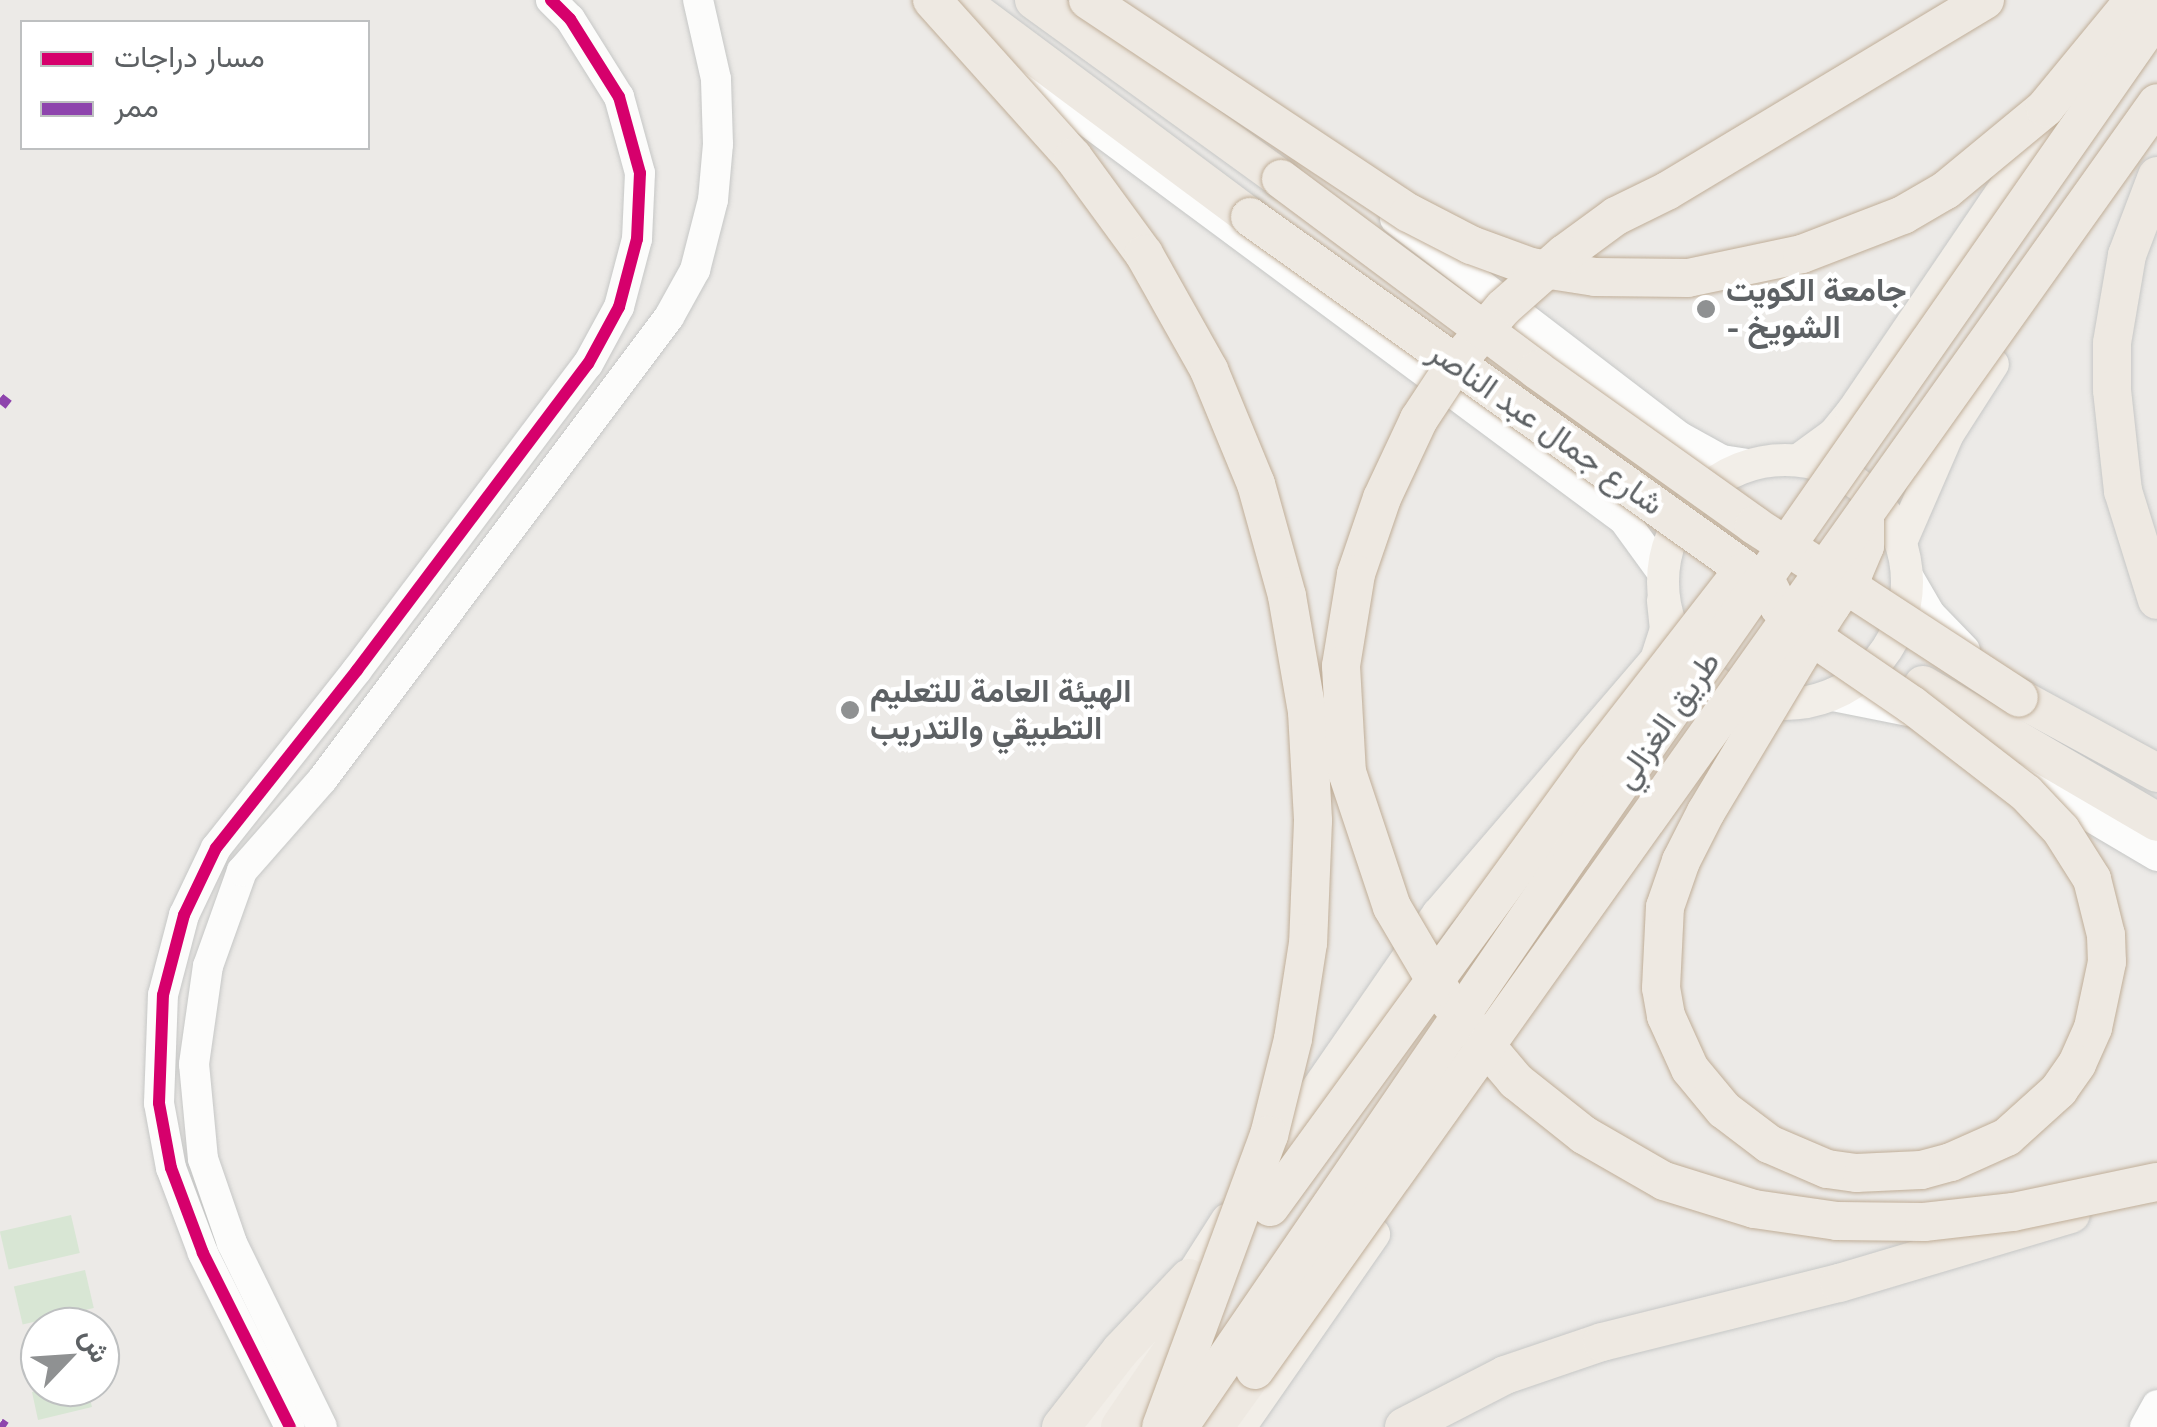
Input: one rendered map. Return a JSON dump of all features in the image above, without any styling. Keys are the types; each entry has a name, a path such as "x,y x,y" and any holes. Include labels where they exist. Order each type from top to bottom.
{"highway":[{"path":"928,0 1072,157 1144,254 1209,370 1261,503 1288,596 1307,712 1313,838 1308,942 1292,1039 1268,1135 1161,1427"},
{"name":"شارع جمال عبد الناصر","path":"959,0 1250,217 1769,587 1923,685 2157,822"},
{"name":"شارع جمال عبد الناصر","path":"1034,0 1754,524 2019,698 2157,774"},
{"path":"1088,0 1410,213 1471,245 1531,267 1595,276 1688,278 1802,254 1904,215 1946,190 2045,108 2133,0"},
{"path":"1985,0 1683,182 1616,216 1564,254 1503,308 1454,366 1418,419 1356,574 1341,666 1347,772 1392,907 1444,997 1516,1081 1584,1135 1664,1180 1754,1209 1838,1221 1924,1222 2013,1212 2157,1184"},
{"name":"طريق الغزالي","path":"1179,1427 1572,853 1835,482 2157,15"},
{"name":"طريق الغزالي","path":"1214,1427 2157,103"},
{"path":"2157,176 2128,255 2112,344 2112,390 2123,491 2157,600"},
{"path":"1120,1427 1270,1207 1596,759 1791,510 1835,482"},
{"path":"1769,587 1779,607 1798,626 1806,632 1814,638 1912,705 2026,792 2061,830 2092,878 2106,935 2107,962 2093,1028 2077,1064 2058,1090 2007,1137 1951,1162 1922,1170 1856,1173 1827,1168 1768,1144 1724,1110 1690,1069 1666,1016 1661,988 1665,907 1681,861 1785,679 1804,648 1814,634 1854,572 1865,546 1864,514"},
{"path":"1404,1427 1505,1375 1602,1342 1856,1278 2157,1184"},
{"path":"1061,1427 1121,1350 1189,1278"}],"main road":[{"path":"1800,460 1834,434 1852,412 2133,0"},
{"path":"1901,542 1929,473 1977,386 2157,132"},
{"path":"1800,460 1833,468 1862,486 1885,511 1901,542 1908,576 1904,614 1889,648 1864,676 1832,696 1792,706 1747,699 1707,678 1678,643 1662,586 1668,543 1689,505 1721,476 1748,464 1800,460"},
{"name":"طريق الغزالي","path":"1095,1427 1189,1278 1438,914 1656,660 1666,630 1662,586"},
{"name":"طريق الغزالي","path":"1240,1427 1717,743 1752,718 1792,706"}],"street":[{"path":"290,1427 204,1253 171,1168 158,1103 163,995 184,915 216,848 357,670 588,364 619,308 632,271 642,208 636,160 619,97 570,19 551,0"},
{"path":"322,1427 232,1243 202,1159 194,1064 208,966 242,872 322,780 669,317 695,270 713,200 718,144 716,79 698,0"},
{"path":"928,0 1624,520 1662,586"},
{"path":"1108,0 1680,437 1722,460 1748,464"},
{"path":"1908,576 1930,614 1968,652 2157,764"},
{"path":"1832,696 1900,707 1938,722 2157,856"},
{"path":"2145,1427 2157,1406"}],"green space":[{"path":"71,1215 80,1253 9,1269 0,1231"},
{"path":"85,1270 94,1307 20,1307 20,1313 14,1286"},
{"path":"35,1407 92,1407 38,1420"}],"marked path":[{"path":"0,398 9,405"},
{"path":"0,1423 6,1427"}],"cycle path":[{"path":"290,1427 203,1253 171,1168 159,1103 163,995 184,915 216,848 357,670 588,364 619,307 637,239 640,173 619,97 570,19 551,0"}],"place":[{"name":"جامعة الكويت - الشويخ","path":"1706,309"},
{"name":"الهيئة العامة للتعليم التطبيقي والتدريب","path":"850,710"}]}
